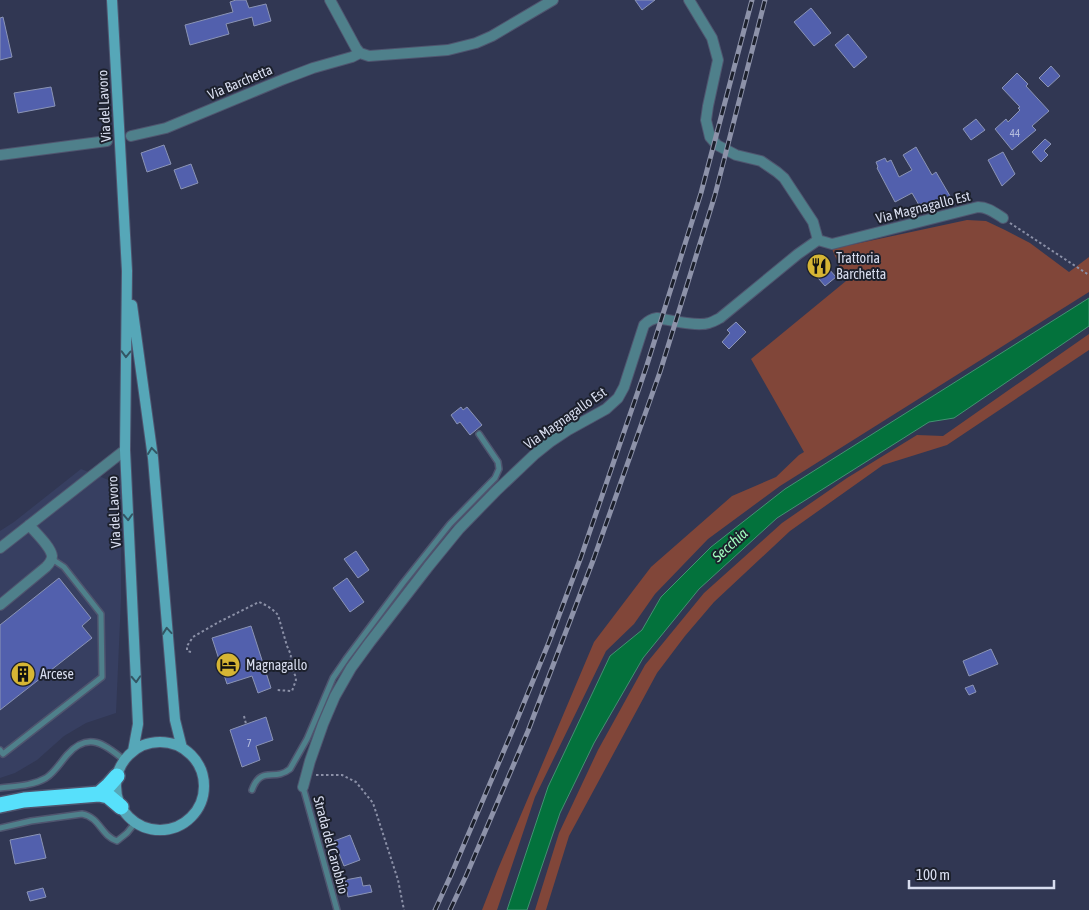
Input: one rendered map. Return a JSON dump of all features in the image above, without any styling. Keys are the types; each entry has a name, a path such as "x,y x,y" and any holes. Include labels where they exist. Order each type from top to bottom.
{"highway":[{"path":"99,794 117,776"},
{"path":"0,805 24,800 99,794 108,796 121,807"}],"main road":[{"name":"Via del Lavoro","path":"112,0 127,271 125,450 138,724 133,751"},
{"name":"Via del Lavoro","path":"127,271 153,458 175,720 182,748 195,760 203,776 204,793 199,807 184,824 170,829 155,830 134,823"},
{"path":"134,823 121,807 116,792 117,776 124,760 133,751 154,742 168,743 182,748"}],"street":[{"path":"330,0 353,44 360,53"},
{"name":"Via Barchetta","path":"131,136 172,126 290,76 360,53 369,56 461,47 476,43 492,36 553,0"},
{"path":"690,0 712,38 718,60 706,120 710,137 717,145 736,155 761,162 784,178 813,222 818,240"},
{"path":"0,155 108,141"},
{"name":"Via Magnagallo Est","path":"303,787 323,724 335,696 351,668 370,642 458,530 496,491 550,442 606,409 618,398 624,387 644,325 653,318 703,324 720,318 798,254 818,240 832,244 978,207 989,209 1003,218"},
{"path":"0,548 125,450"},
{"path":"0,605 46,567 52,559 49,549 29,525"}],"lane":[{"path":"252,790 259,778 285,773 290,769 307,739 333,678 346,659 402,583 450,524 495,478 499,469 498,462 479,434"},
{"path":"0,750 3,754 102,677 101,614 64,567 52,559"},
{"path":"0,788 28,785 40,781 51,774 72,749 81,743 91,741 102,744 124,760"},
{"name":"Strada del Carobbio","path":"303,787 337,910"},
{"path":"0,828 31,820 82,814 99,824 110,838 117,840 127,833 134,823"}],"path":[{"path":"1003,218 1089,275"},
{"path":"191,652 187,651 187,646 193,637 259,602 264,604 278,615 291,655 291,669 296,680 292,691 276,690"},
{"path":"244,716 246,724"},
{"path":"306,776 342,775 356,782 372,802 398,880 404,910"}],"shaded area":[{"path":"967,220 986,221 1005,230 1030,243 1069,272 1089,257 1089,292 780,486 708,539 655,594 634,624 606,651 535,797 497,910 482,910 594,642 651,567 732,496 776,477 804,452 751,359 846,281 832,249"},
{"path":"1089,334 1089,350 947,445 883,465 790,531 714,602 657,673 569,836 546,910 535,910 559,833 598,750 645,665 704,593 782,523 847,478 917,435 943,436"},
{"path":"81,469 121,485 121,599 116,713 86,723 64,736 37,760 15,773 0,778 0,531"}],"water":[{"name":"Secchia","path":"1089,298 1089,326 954,418 929,422 777,518 699,589 643,658 594,743 560,813 527,910 507,910 548,787 610,656 642,630 661,597 711,547 785,489"}],"building":[{"path":"246,0 249,8 266,4 271,21 254,26 252,17 226,24 229,34 190,45 185,25 233,12 230,2"},
{"path":"635,0 655,0 642,10"},
{"path":"811,8 831,33 814,46 794,22"},
{"path":"3,17 12,57 0,60 0,18"},
{"path":"848,34 867,57 854,68 835,45"},
{"path":"1051,66 1060,76 1048,87 1039,78"},
{"path":"1017,73 1049,111 1032,126 1036,130 1012,150 995,129 1006,119 1008,122 1020,110 1018,108 1020,107 1002,88"},
{"path":"51,87 55,106 18,113 14,93"},
{"path":"976,119 985,130 971,140 963,129"},
{"path":"1045,139 1051,144 1044,151 1048,155 1041,162 1032,152"},
{"path":"164,145 171,164 147,172 141,153"},
{"path":"916,147 932,175 936,172 950,196 927,209 923,203 919,205 912,193 895,202 877,168 876,162 885,158 887,162 891,160 899,177 912,170 903,155"},
{"path":"1003,152 1015,174 1002,186 988,160"},
{"path":"191,164 198,183 181,189 174,170"},
{"name":"Trattoria Barchetta","path":"819,255 830,266 828,268 836,277 825,286 809,265"},
{"path":"736,322 746,332 729,349 722,342 730,333 727,330"},
{"path":"461,407 463,410 467,407 482,425 470,435 460,422 457,424 451,415"},
{"path":"356,551 369,570 358,578 344,559"},
{"name":"Arcese","path":"59,578 91,618 82,626 92,638 0,710 0,625"},
{"path":"347,578 364,602 350,612 333,588"},
{"name":"Magnagallo","path":"251,626 271,688 258,693 252,676 227,684 212,638"},
{"path":"991,649 998,664 969,676 963,661"},
{"path":"973,685 976,692 969,695 965,688"},
{"path":"266,717 273,740 256,746 260,760 242,767 230,730"},
{"path":"40,834 46,858 15,864 10,840"},
{"path":"350,835 360,860 344,866 334,841"},
{"path":"361,877 363,886 370,885 372,892 348,897 345,880"},
{"path":"43,888 46,897 30,901 27,892"}],"railway":[{"path":"435,910 514,727 581,557 646,368 701,193 752,0"},
{"path":"450,910 528,731 594,558 660,372 715,195 765,0"}],"place":[{"name":"Trattoria Barchetta","path":"819,266"},
{"name":"Magnagallo","path":"228,665"},
{"name":"Arcese","path":"23,674"}]}
